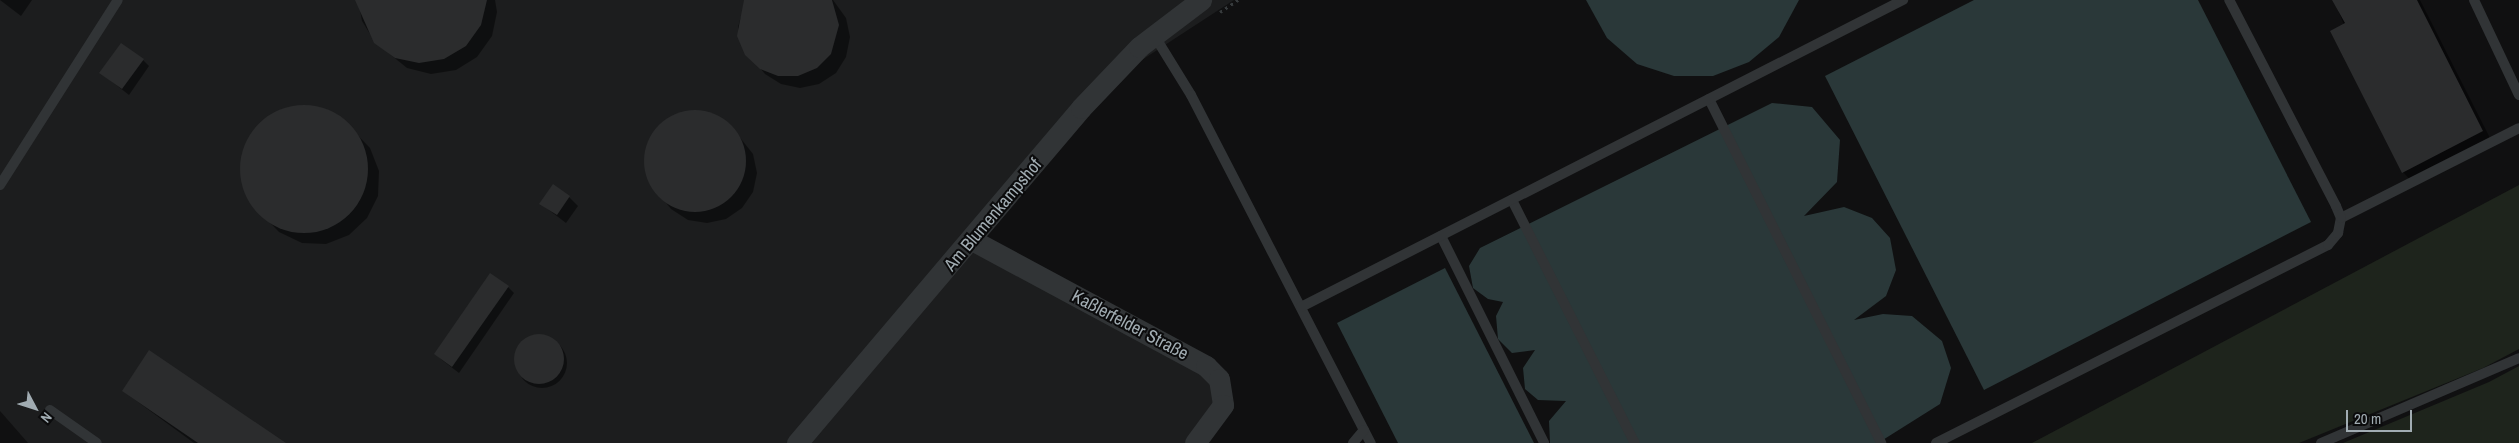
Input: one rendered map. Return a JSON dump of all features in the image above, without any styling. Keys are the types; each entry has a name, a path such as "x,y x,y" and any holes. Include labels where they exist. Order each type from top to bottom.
{"street":[{"name":"Am Blumenkampshof","path":"797,443 972,240 1082,108 1154,35 1201,0"},
{"name":"Kaßlerfelder Straße","path":"972,240 1206,366 1219,379 1223,405 1195,443"}],"lane":[{"path":"0,184 118,0"},
{"path":"1301,307 1903,0"},
{"path":"2229,0 2341,218"},
{"path":"2474,0 2519,95"},
{"path":"1154,35 1191,95 1370,443"},
{"path":"1709,99 1881,443"},
{"path":"1936,443 2328,245 2341,218 2519,128"},
{"path":"1512,200 1635,443"},
{"path":"1440,236 1544,443"},
{"path":"2321,443 2519,358"},
{"path":"50,410 97,443"},
{"path":"1353,443 1364,430"}],"shaded area":[{"path":"0,0 1234,0 1102,86 972,240 1206,366 1223,405 1188,443 28,443 0,411"},
{"path":"1586,0 1799,0 1779,37 1749,62 1713,76 1674,76 1637,64 1607,38"},
{"path":"1974,0 2198,0 2311,222 1984,390 1825,76"},
{"path":"1772,103 1812,107 1840,140 1837,182 1804,216 1844,207 1872,218 1890,238 1896,270 1886,296 1854,320 1883,314 1912,316 1942,341 1951,368 1940,404 1878,443 1550,443 1549,421 1566,401 1538,400 1525,389 1523,368 1535,350 1512,353 1498,339 1496,316 1503,302 1488,299 1473,288 1469,266 1480,248"},
{"path":"2519,185 2519,349 2483,368 2299,443 2032,443"},
{"path":"1445,268 1534,443 1398,443 1337,323"},
{"path":"2519,366 2519,443 2343,443 2489,382"}],"building":[{"path":"355,0 487,0 481,25 466,46 444,59 419,63 395,58 374,43"},
{"path":"744,0 832,0 839,25 831,54 817,68 798,76 778,76 760,69 745,55 737,36"},
{"path":"2332,0 2417,0 2483,131 2402,173 2330,31 2345,23"},
{"path":"121,43 144,59 122,89 99,73"},
{"path":"304,105 317,106 329,110 349,124 363,144 367,156 367,182 363,194 349,214 329,228 317,232 304,233 291,232 279,228 259,214 245,194 241,182 240,169 241,156 245,144 259,124 279,110 291,106"},
{"path":"695,110 705,111 724,118 738,132 745,151 745,171 738,190 724,204 705,211 695,212 685,211 666,204 652,190 645,171 644,161 645,151 652,132 666,118 685,111"},
{"path":"553,184 570,196 557,215 539,204"},
{"path":"490,273 509,286 452,367 434,354"},
{"path":"539,334 549,336 557,341 562,349 564,359 562,369 557,377 549,382 539,384 529,382 521,377 516,369 514,359 516,349 521,341 529,336"},
{"path":"149,350 286,443 198,443 122,391"}]}
